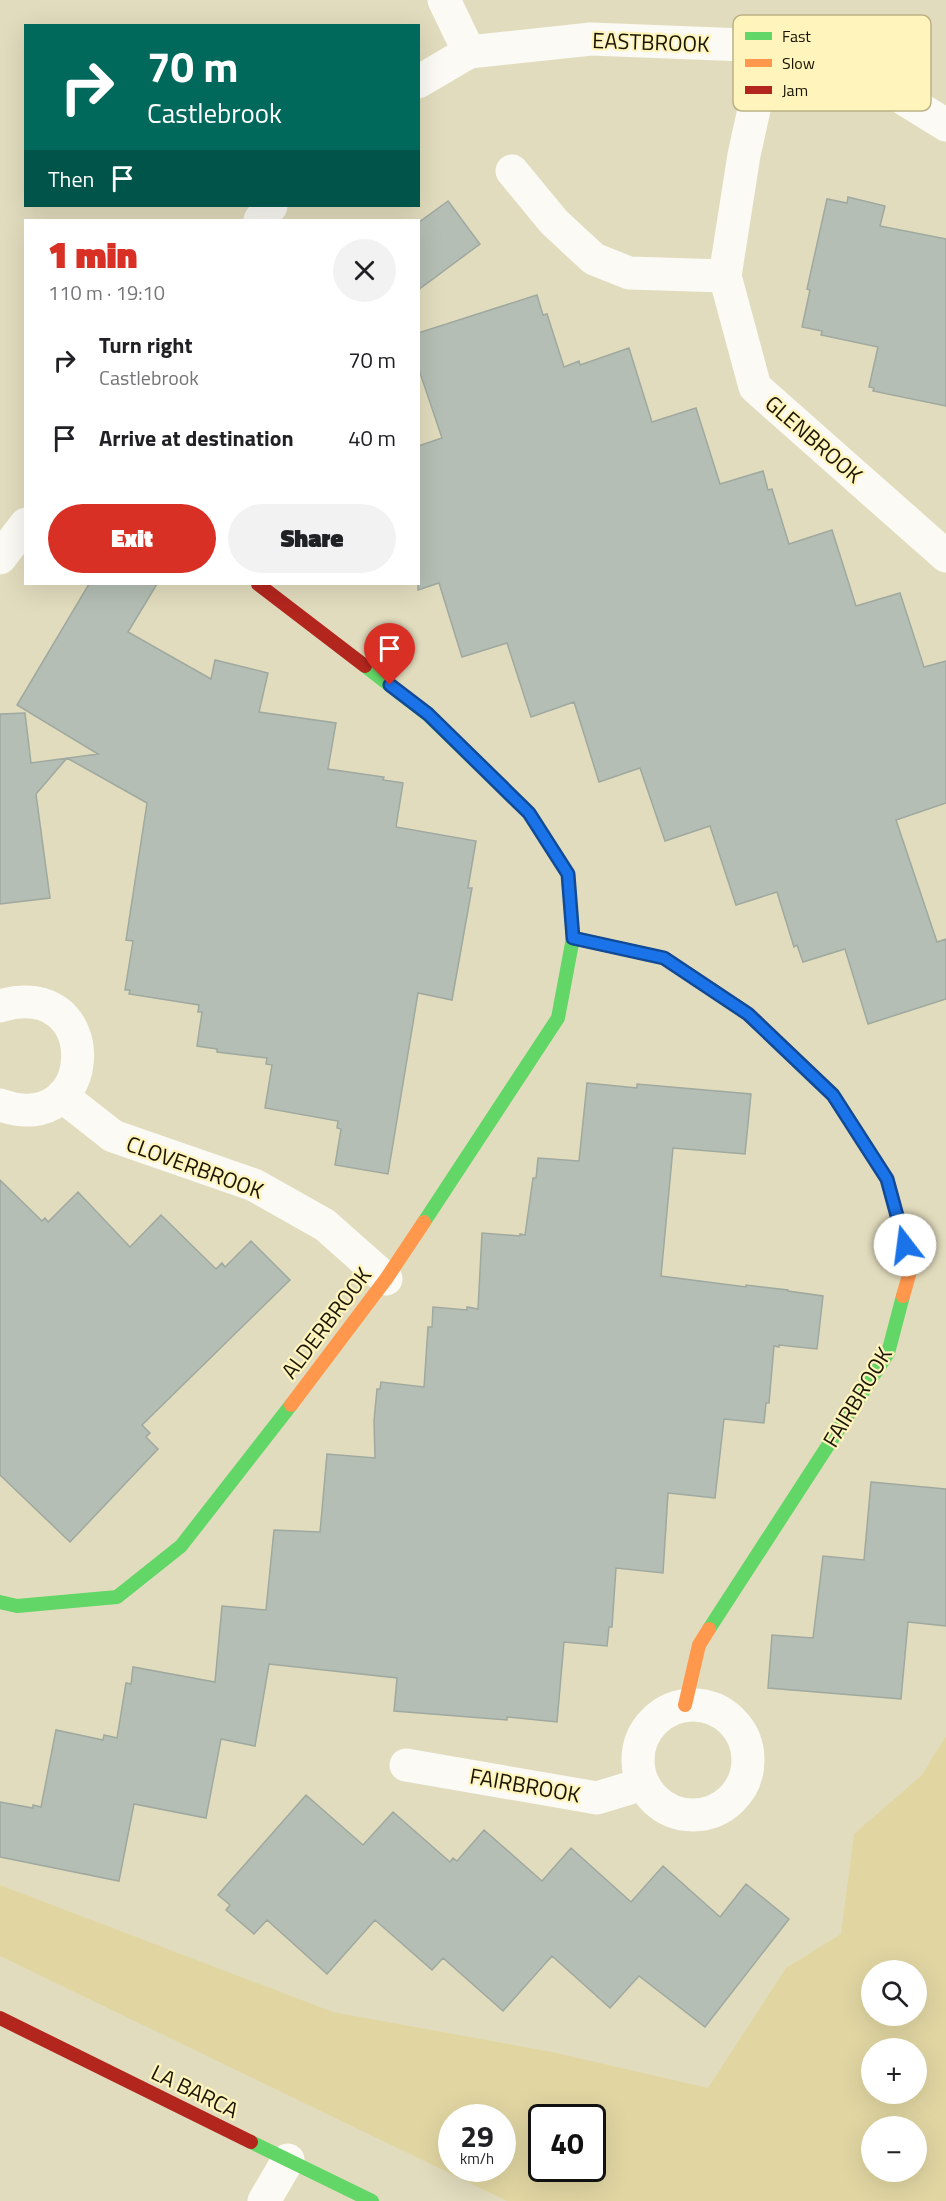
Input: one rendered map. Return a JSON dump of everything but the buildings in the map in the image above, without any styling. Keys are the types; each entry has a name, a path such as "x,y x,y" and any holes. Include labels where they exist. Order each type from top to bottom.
{"street":[{"path":"444,0 469,52"},
{"name":"EASTBROOK","path":"420,81 469,52 591,39 733,45"},
{"name":"GLENBROOK","path":"754,111 744,155 726,276 755,387 946,556"},
{"name":"EASTBROOK","path":"923,111 946,125"},
{"path":"512,171 554,222 594,259 629,273 726,276"},
{"path":"261,219 270,207"},
{"path":"0,558 24,527"},
{"name":"ALDERBROOK","path":"0,1602 16,1606 117,1597 181,1546 252,1458 386,1279 558,1018 573,938 568,874 529,813 428,714 259,585"},
{"name":"FAIRBROOK","path":"573,938 664,958 748,1014 833,1095 887,1179 911,1268 888,1353 699,1645 684,1705"},
{"path":"0,1006 15,1001 33,1001 49,1007 63,1017 73,1031 78,1048 78,1065 73,1082 62,1096 48,1106 32,1111 14,1110 0,1105"},
{"name":"CLOVERBROOK","path":"62,1096 113,1136 254,1185 325,1225 386,1279"},
{"path":"684,1705 702,1705 718,1711 732,1721 742,1736 748,1752 747,1769 742,1786 731,1800 717,1810 700,1815 683,1814 667,1809 653,1798 643,1784 638,1767 638,1750 644,1734 654,1720 668,1710 684,1705"},
{"name":"FAIRBROOK","path":"406,1765 597,1798 643,1784"},
{"name":"LA BARCA","path":"0,2018 372,2201"},
{"path":"264,2201 288,2160"}],"shaded area":[{"path":"946,1736 946,2201 507,2201 468,2182 516,2182 516,2104 438,2104 438,2168 0,1956 0,1885 333,2012 552,2052 708,2088 786,1968 841,1934 854,1834 922,1775"}],"traffic: fast":[{"path":"365,666 428,715 529,813 568,874 573,938 558,1018 424,1222"},
{"path":"709,1629 888,1353 903,1296"},
{"path":"0,1602 17,1606 117,1597 181,1546 291,1405"},
{"path":"251,2142 372,2201"}],"traffic: slow":[{"path":"757,1022 833,1095 887,1179 911,1268 903,1296"},
{"path":"291,1405 386,1279 424,1222"},
{"path":"685,1705 699,1645 709,1629"}],"traffic: jam":[{"path":"259,585 365,666"},
{"path":"573,938 664,958 757,1022"},
{"path":"0,2018 251,2142"}],"route":[{"path":"390,685 428,714 529,813 568,874 573,938 664,958 748,1014 833,1095 887,1179 905,1245"}]}
